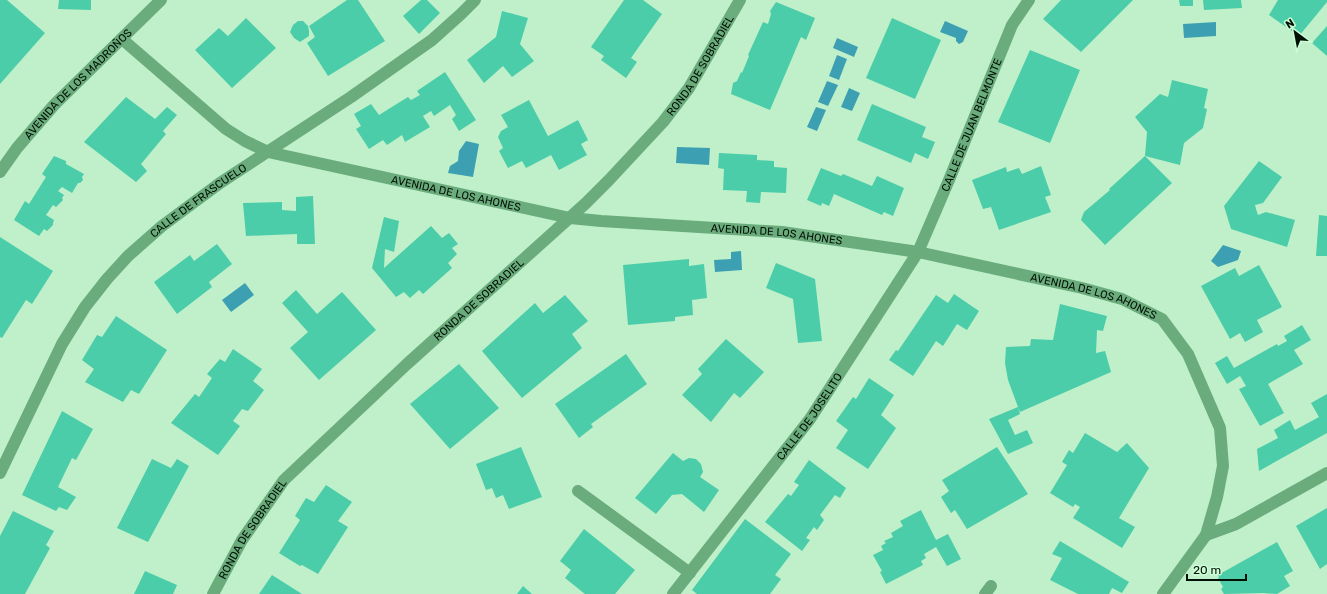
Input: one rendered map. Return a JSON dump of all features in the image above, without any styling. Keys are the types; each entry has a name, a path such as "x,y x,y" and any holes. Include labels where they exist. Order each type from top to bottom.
{"street":[{"name":"AVENIDA DE LOS MADROÑOS","path":"0,172 54,105 161,0"},
{"name":"CALLE DE FRASCUELO","path":"0,473 62,344 85,308 107,279 128,256 162,226 220,183 351,97 432,40 475,0"},
{"name":"RONDA DE SOBRADIEL","path":"213,594 242,540 284,480 407,364 570,218 609,180 663,122 689,88 740,0"},
{"name":"CALLE DE JUAN BELMONTE","path":"918,252 1012,25 1028,0"},
{"name":"AVENIDA DE LOS AHONES","path":"122,39 226,129 245,141 268,152 570,218 782,232 918,252 1082,288 1122,299 1162,319 1188,354 1220,428 1223,466 1217,496 1206,535 1163,594"},
{"name":"CALLE DE JOSELITO","path":"673,594 810,419 918,252"},
{"path":"1206,535 1236,524 1327,473"},
{"path":"578,491 690,573"}],"water":[{"path":"945,21 968,31 963,42 959,44 956,41 956,38 940,32"},
{"path":"1216,22 1216,36 1184,38 1183,24"},
{"path":"837,38 858,47 854,57 833,48"},
{"path":"837,55 847,59 839,80 829,76"},
{"path":"827,81 838,85 828,106 818,102"},
{"path":"849,88 860,93 852,111 841,107"},
{"path":"816,107 826,110 817,131 807,127"},
{"path":"466,141 479,144 473,177 448,173 450,166 458,161 459,151"},
{"path":"677,147 710,148 709,165 676,163"},
{"path":"1223,245 1241,251 1238,260 1218,267 1211,261"},
{"path":"741,251 742,270 715,272 714,260 731,259 731,252"},
{"path":"245,283 254,295 231,312 222,300"}],"building":[{"path":"0,0 7,0 45,33 0,84"},
{"path":"59,0 91,0 91,10 58,9"},
{"path":"347,0 358,0 385,41 328,76 307,43 315,37 309,26"},
{"path":"421,0 427,0 440,13 419,34 403,16"},
{"path":"624,0 643,0 662,14 631,58 637,62 626,78 601,60 604,56 591,47"},
{"path":"1061,0 1133,0 1081,52 1043,19"},
{"path":"1179,0 1193,0 1193,6 1180,6"},
{"path":"1203,0 1241,0 1242,8 1204,10"},
{"path":"1278,0 1327,0 1327,2 1299,36 1269,15"},
{"path":"776,2 815,18 806,40 801,37 770,110 731,94 733,83 737,81 741,72 742,73 749,56 748,55 763,22 768,24 771,14 770,11"},
{"path":"502,11 528,18 520,44 534,61 512,77 503,66 484,83 467,60 496,37"},
{"path":"246,18 276,48 232,88 195,50 219,28 228,36"},
{"path":"892,18 941,40 915,99 866,78"},
{"path":"298,21 303,21 308,26 309,31 309,36 300,42 294,38 290,32 293,25"},
{"path":"1327,26 1327,56 1312,43"},
{"path":"1030,50 1080,70 1050,143 998,122"},
{"path":"445,72 476,120 459,131 452,119 456,115 450,105 434,116 431,111 423,116 430,127 405,142 402,135 387,145 383,140 369,149 356,129 361,126 354,114 371,104 379,115 408,97 411,100 420,95 417,91"},
{"path":"1172,80 1208,89 1204,108 1207,109 1203,128 1184,143 1180,165 1145,156 1147,132 1135,117 1160,94 1168,97"},
{"path":"126,97 155,119 167,107 177,115 163,131 166,134 141,164 147,171 136,182 84,142"},
{"path":"529,100 548,136 578,120 588,140 581,144 587,155 559,170 551,155 526,168 522,161 508,168 499,151 503,148 498,137 501,131 508,127 501,115"},
{"path":"872,104 926,127 922,137 935,142 928,159 915,153 911,163 857,140"},
{"path":"719,153 757,155 757,160 774,161 774,167 787,168 786,193 761,192 760,203 746,202 747,191 723,190 724,169 718,168"},
{"path":"54,156 66,161 66,164 84,174 82,177 83,180 78,183 72,193 62,187 58,191 64,195 62,198 63,200 56,207 53,205 46,215 54,220 53,225 47,231 44,229 39,236 14,220 25,201 29,204 46,177 42,174"},
{"path":"1145,156 1172,183 1105,245 1081,220 1084,212 1110,190 1109,189"},
{"path":"1259,161 1282,177 1263,203 1255,205 1256,209 1258,215 1266,212 1295,220 1287,247 1231,229 1224,206"},
{"path":"1041,166 1051,195 1045,197 1051,212 999,230 991,207 983,209 972,180 1006,167 1007,172 1019,168 1022,174"},
{"path":"821,168 841,176 843,174 872,186 877,176 904,188 893,216 884,212 882,215 834,194 829,206 822,203 821,206 807,200"},
{"path":"313,196 315,244 297,244 297,234 246,236 243,203 282,202 282,210 296,211 296,197"},
{"path":"1319,215 1327,216 1327,256 1316,256"},
{"path":"384,217 399,221 394,252 385,249 384,268 431,226 442,238 449,233 458,244 452,248 457,254 448,263 452,268 423,294 419,290 410,298 404,292 396,297 372,268"},
{"path":"0,237 53,271 32,304 26,300 2,338 0,337"},
{"path":"217,244 232,264 209,282 212,287 177,314 154,282 190,255 194,261"},
{"path":"689,259 689,266 704,264 707,298 692,300 693,315 675,317 675,321 628,325 623,265"},
{"path":"776,263 815,279 822,341 798,343 793,299 766,288"},
{"path":"1259,265 1282,307 1257,320 1263,332 1245,342 1240,333 1230,339 1201,286 1235,268 1239,276"},
{"path":"296,290 317,314 342,292 376,330 319,380 290,348 308,332 282,303"},
{"path":"954,294 979,311 967,330 957,324 943,346 936,341 913,376 889,360 896,350 898,351 936,295 948,303"},
{"path":"565,295 588,321 572,334 582,348 522,398 482,351 535,303 543,313"},
{"path":"1060,304 1107,316 1103,331 1097,330 1096,353 1105,351 1111,372 1020,412 1008,380 1005,363 1006,347 1030,346 1031,339 1053,340"},
{"path":"116,316 167,350 139,394 131,390 123,402 85,382 94,369 82,360 97,335 102,337"},
{"path":"1302,325 1311,340 1294,350 1303,364 1268,384 1284,413 1260,426 1239,389 1246,386 1240,376 1227,384 1215,363 1227,356 1234,368 1277,344 1278,346 1287,341 1284,336"},
{"path":"726,339 764,372 740,398 734,393 711,422 682,395 702,374 698,369"},
{"path":"233,349 262,369 253,381 264,390 248,411 242,409 233,421 240,426 218,455 171,423 195,394 199,397 212,378 207,374 220,359 225,362"},
{"path":"626,354 647,384 591,424 593,427 579,438 555,404"},
{"path":"459,364 499,408 450,449 410,404"},
{"path":"869,378 894,395 881,415 896,428 868,469 836,448 848,430 836,421 853,397 856,399"},
{"path":"1327,394 1327,433 1259,471 1257,449 1278,438 1274,430 1290,420 1295,430 1319,417 1311,403"},
{"path":"1018,407 1020,414 1008,420 1015,435 1027,430 1033,443 1008,454 989,419"},
{"path":"62,411 93,429 76,460 72,458 58,487 76,497 67,510 59,507 56,511 22,495"},
{"path":"1085,433 1117,452 1127,443 1149,468 1119,518 1135,527 1122,548 1073,518 1080,507 1075,504 1073,507 1050,493 1067,465 1062,462 1069,450 1073,453"},
{"path":"521,447 542,497 509,509 503,495 496,498 492,488 486,490 476,464"},
{"path":"997,447 1028,494 967,529 955,510 951,513 941,497 949,491 942,480"},
{"path":"673,453 683,461 689,458 696,459 701,464 703,472 700,477 719,490 704,512 682,494 672,495 656,514 635,498"},
{"path":"152,459 171,468 177,459 189,466 148,542 117,528"},
{"path":"809,460 846,488 840,498 835,495 820,515 824,520 817,530 814,527 806,538 810,540 802,551 765,522 788,494 791,496 799,485 794,482"},
{"path":"326,485 352,502 338,521 348,527 318,574 302,565 300,566 279,553 300,520 295,516 306,498 314,502"},
{"path":"1327,508 1327,564 1320,569 1296,526"},
{"path":"921,510 936,540 948,534 961,559 947,566 936,547 924,554 926,558 921,561 923,565 886,584 880,572 882,571 873,555 883,550 881,546 886,543 884,541 893,537 891,533 903,526 900,521"},
{"path":"13,511 54,531 46,545 50,548 25,594 0,594 0,536"},
{"path":"745,519 791,554 775,575 781,579 770,594 697,594 692,590"},
{"path":"584,529 635,570 615,594 585,594 565,578 571,570 560,561"},
{"path":"1060,541 1129,582 1122,593 1112,588 1109,594 1078,594 1050,580 1062,558 1052,554"},
{"path":"1277,542 1293,571 1284,576 1290,586 1277,594 1224,594 1221,589 1223,587 1218,575"},
{"path":"145,571 177,585 173,594 134,594"},
{"path":"272,575 302,594 259,594"},
{"path":"523,586 532,594 517,594"}]}
